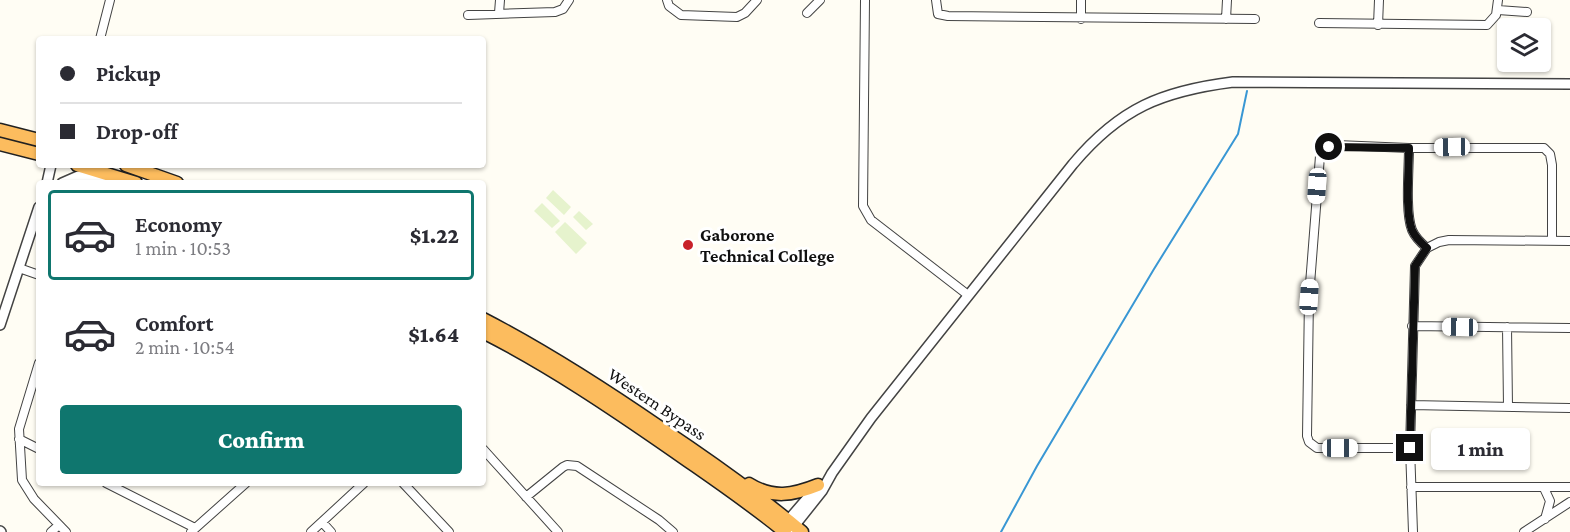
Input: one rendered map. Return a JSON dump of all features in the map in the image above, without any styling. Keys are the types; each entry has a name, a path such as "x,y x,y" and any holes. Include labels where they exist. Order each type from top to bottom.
{"highway":[{"path":"0,129 36,136"},
{"path":"0,144 36,153"},
{"path":"87,168 127,180"},
{"path":"134,168 168,180"},
{"name":"Western Bypass","path":"486,321 544,352 610,393 699,454 790,528"},
{"name":"Western Bypass","path":"486,334 541,363 790,528"},
{"path":"699,454 757,489 768,493 789,495 818,485"}],"street":[{"path":"101,36 110,0"},
{"path":"499,13 500,0"},
{"path":"468,15 555,12 563,9 569,0"},
{"path":"667,0 669,6 681,15 737,17 745,14 757,0"},
{"path":"807,13 820,0"},
{"path":"865,0 864,210 871,220 968,296"},
{"path":"936,0 938,14 948,16 1255,19"},
{"path":"1081,0 1081,19"},
{"path":"1226,19 1227,0"},
{"path":"1378,0 1378,25"},
{"path":"1319,23 1487,25 1494,20 1498,10 1497,0"},
{"path":"1498,10 1527,12"},
{"path":"790,528 822,492 832,473 871,418 1073,164 1096,139 1136,109 1166,95 1233,82 1570,84"},
{"path":"1410,448 1317,448 1309,442 1307,436 1309,297 1318,164 1323,151 1337,145 1409,148 1538,147 1547,150 1552,165 1552,241"},
{"path":"1409,148 1409,218 1412,230 1427,248"},
{"path":"69,180 78,176 114,176"},
{"path":"1,318 36,217"},
{"path":"1413,532 1410,448 1415,266 1427,248 1449,240 1570,241"},
{"path":"19,268 36,274"},
{"path":"1412,326 1570,328"},
{"path":"1507,327 1508,407"},
{"path":"36,373 21,422 19,439 22,480 34,499 66,532"},
{"path":"1411,405 1570,408"},
{"path":"19,439 36,448"},
{"path":"486,452 558,532"},
{"path":"526,497 562,467 577,466 673,532"},
{"path":"790,528 818,485 832,473"},
{"path":"112,486 193,530 243,486"},
{"path":"310,532 361,486"},
{"path":"406,486 449,532"},
{"path":"1411,487 1570,487"},
{"path":"1544,488 1550,501 1545,519"},
{"path":"1524,532 1570,502"},
{"path":"322,522 331,532"},
{"path":"51,532 58,525"}],"green space":[{"path":"553,190 571,207 564,215 546,198"},
{"path":"542,203 560,221 552,228 534,211"},
{"path":"579,211 593,224 586,230 573,217"},
{"path":"565,222 587,243 576,254 555,232"}],"waterway":[{"path":"1001,532 1037,466 1154,269 1238,134 1247,91"}],"place":[{"name":"Gaborone Technical College","path":"688,245"}],"route":[{"path":"1329,147 1337,145 1409,148 1409,218 1412,230 1427,248 1415,266 1410,448"}]}
